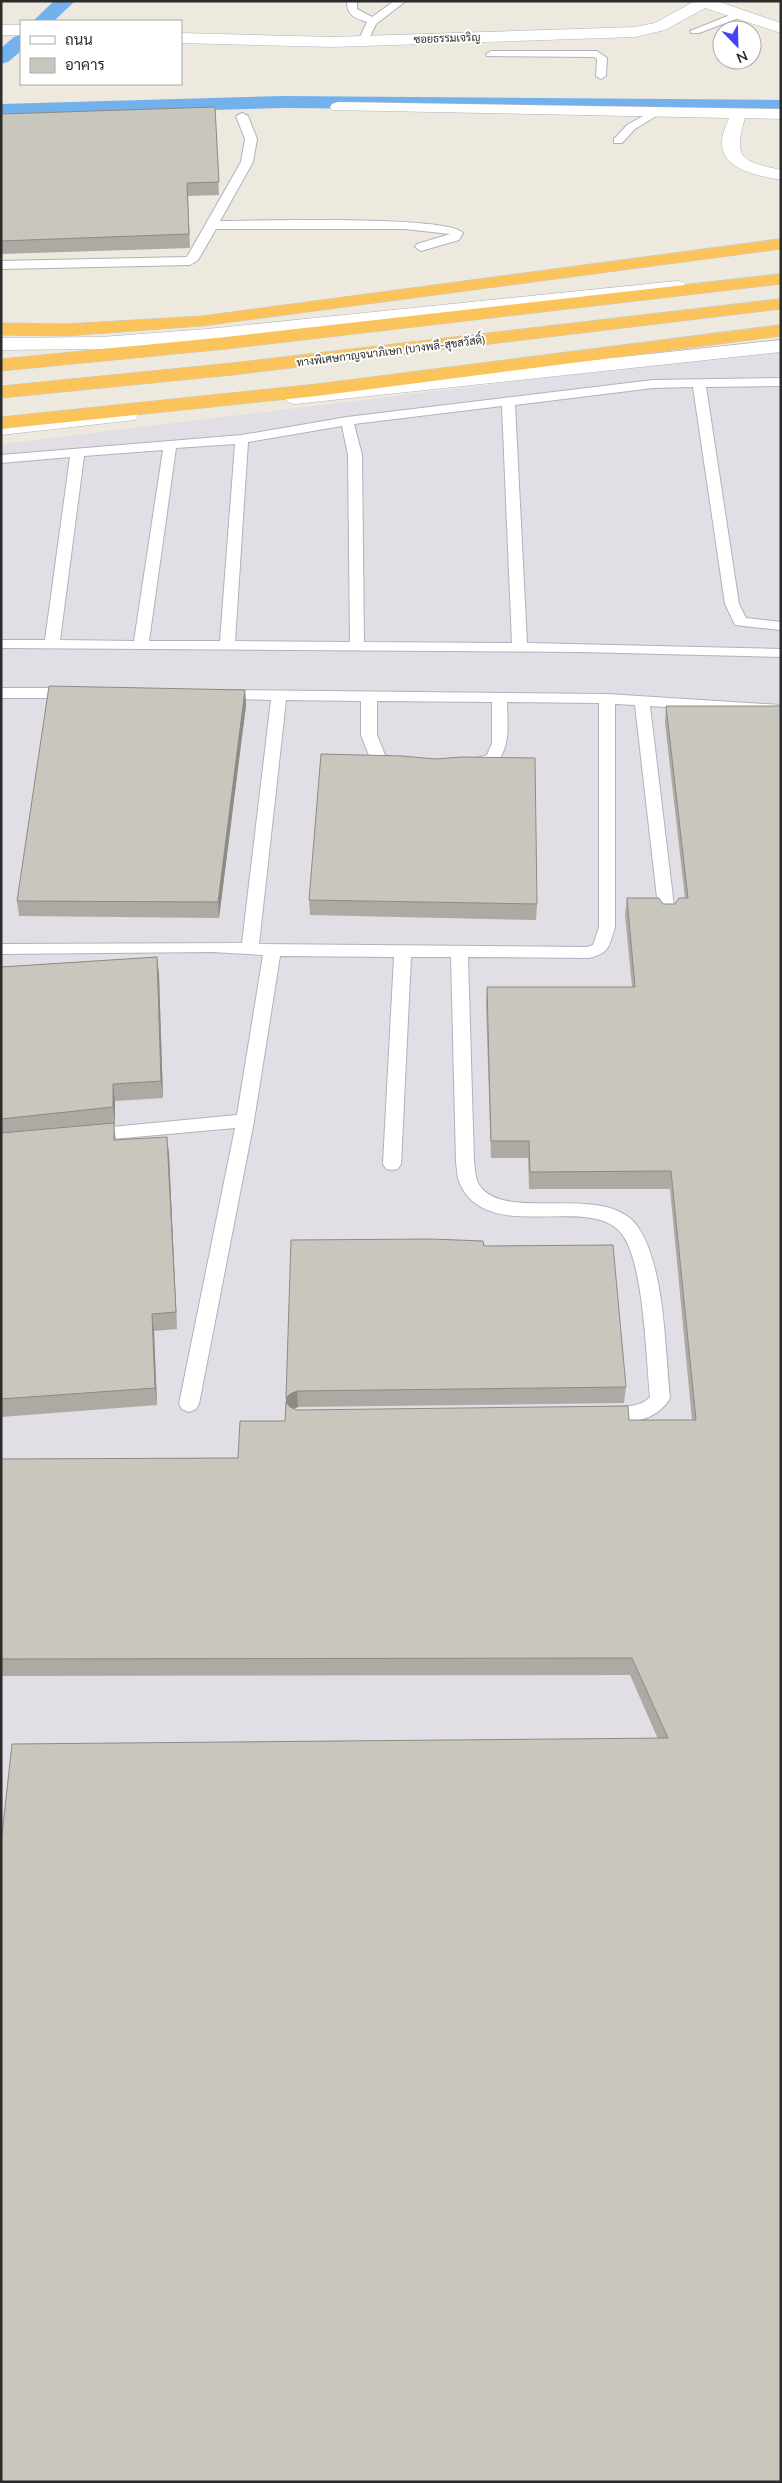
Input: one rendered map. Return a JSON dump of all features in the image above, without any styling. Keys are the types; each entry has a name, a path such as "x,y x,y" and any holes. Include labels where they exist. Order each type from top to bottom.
{"highway":[{"path":"1,329 66,330 130,327 237,316 781,244"},
{"name":"ทางพิเศษกาญจนาภิเษก (บางพลี-สุขสวัสดิ์)","path":"1,365 246,341 781,278"},
{"path":"1,314 77,316 152,314 368,299"},
{"name":"ทางพิเศษกาญจนาภิเษก (บางพลี-สุขสวัสดิ์)","path":"1,392 242,368 781,304"},
{"path":"1,423 317,390 781,330"}],"street":[{"path":"705,2 781,28"},
{"name":"ซอยธรรมเจริญ","path":"182,38 363,41 649,30 660,27 705,2"},
{"path":"338,107 781,114"},
{"path":"738,114 730,145 733,155 748,166 781,176"},
{"path":"1,344 101,344 781,278"},
{"path":"1,429 781,346"}],"lane":[{"path":"352,1 352,10 357,15 372,20"},
{"path":"363,41 366,29 372,20 401,1"},
{"path":"695,32 740,14"},
{"path":"544,34 548,52"},
{"path":"491,54 548,52 597,54 602,58 601,76"},
{"path":"618,141 631,127 654,113"},
{"path":"1,265 190,260 247,162 251,139 242,116"},
{"path":"212,225 405,225 452,230 457,233 455,237 421,247"},
{"path":"1,459 78,451 242,440 347,421 653,384 781,382"},
{"path":"699,383 732,604 740,622 781,626"},
{"path":"508,401 520,647"},
{"path":"347,421 355,455 357,646"},
{"path":"227,645 242,440"},
{"path":"140,644 170,445"},
{"path":"52,644 78,451"},
{"path":"1,644 520,647 781,653"},
{"path":"1,693 90,693"},
{"path":"205,694 499,699 608,698 781,710"},
{"path":"250,948 279,695"},
{"path":"369,697 370,735 378,758 392,764 418,766"},
{"path":"1,949 250,948 272,950 458,950 589,953 600,948 607,927 608,698"},
{"path":"452,765 478,764 493,758 500,743 499,699"},
{"path":"642,701 667,915"},
{"path":"190,1404 245,1121 272,950"},
{"path":"392,1164 403,950"},
{"path":"458,950 466,1162 469,1184 487,1204 500,1209 571,1210 609,1215 623,1223 630,1230 642,1255 660,1398 655,1406 647,1411 585,1414"},
{"path":"70,1137 245,1121"}],"shaded area":[{"path":"781,349 781,2482 1,2482 1,444"}],"building":[{"path":"215,107 219,182 187,183 189,234 1,241 1,114"},
{"path":"49,686 245,690 218,902 17,901"},
{"path":"666,706 781,706 781,2482 1,2482 1,1844 12,1744 668,1738 632,1658 1,1659 1,1459 238,1458 240,1421 285,1421 286,1402 290,1407 297,1410 628,1406 629,1420 696,1420 671,1171 530,1172 529,1141 491,1141 487,987 635,987 627,898 659,898 663,904 675,904 679,898 688,898"},
{"path":"321,754 402,756 436,759 461,757 535,758 537,904 309,900"},
{"path":"157,957 161,1081 113,1084 113,1107 1,1119 1,967"},
{"path":"114,1123 114,1140 167,1137 176,1312 152,1314 155,1388 1,1399 1,1133"},
{"path":"431,1239 483,1241 484,1246 613,1245 626,1387 297,1391 286,1398 291,1240"}],"waterway":[{"path":"44,20 66,1"},
{"path":"1,58 20,42"},
{"path":"1,110 282,102 781,106"}]}
